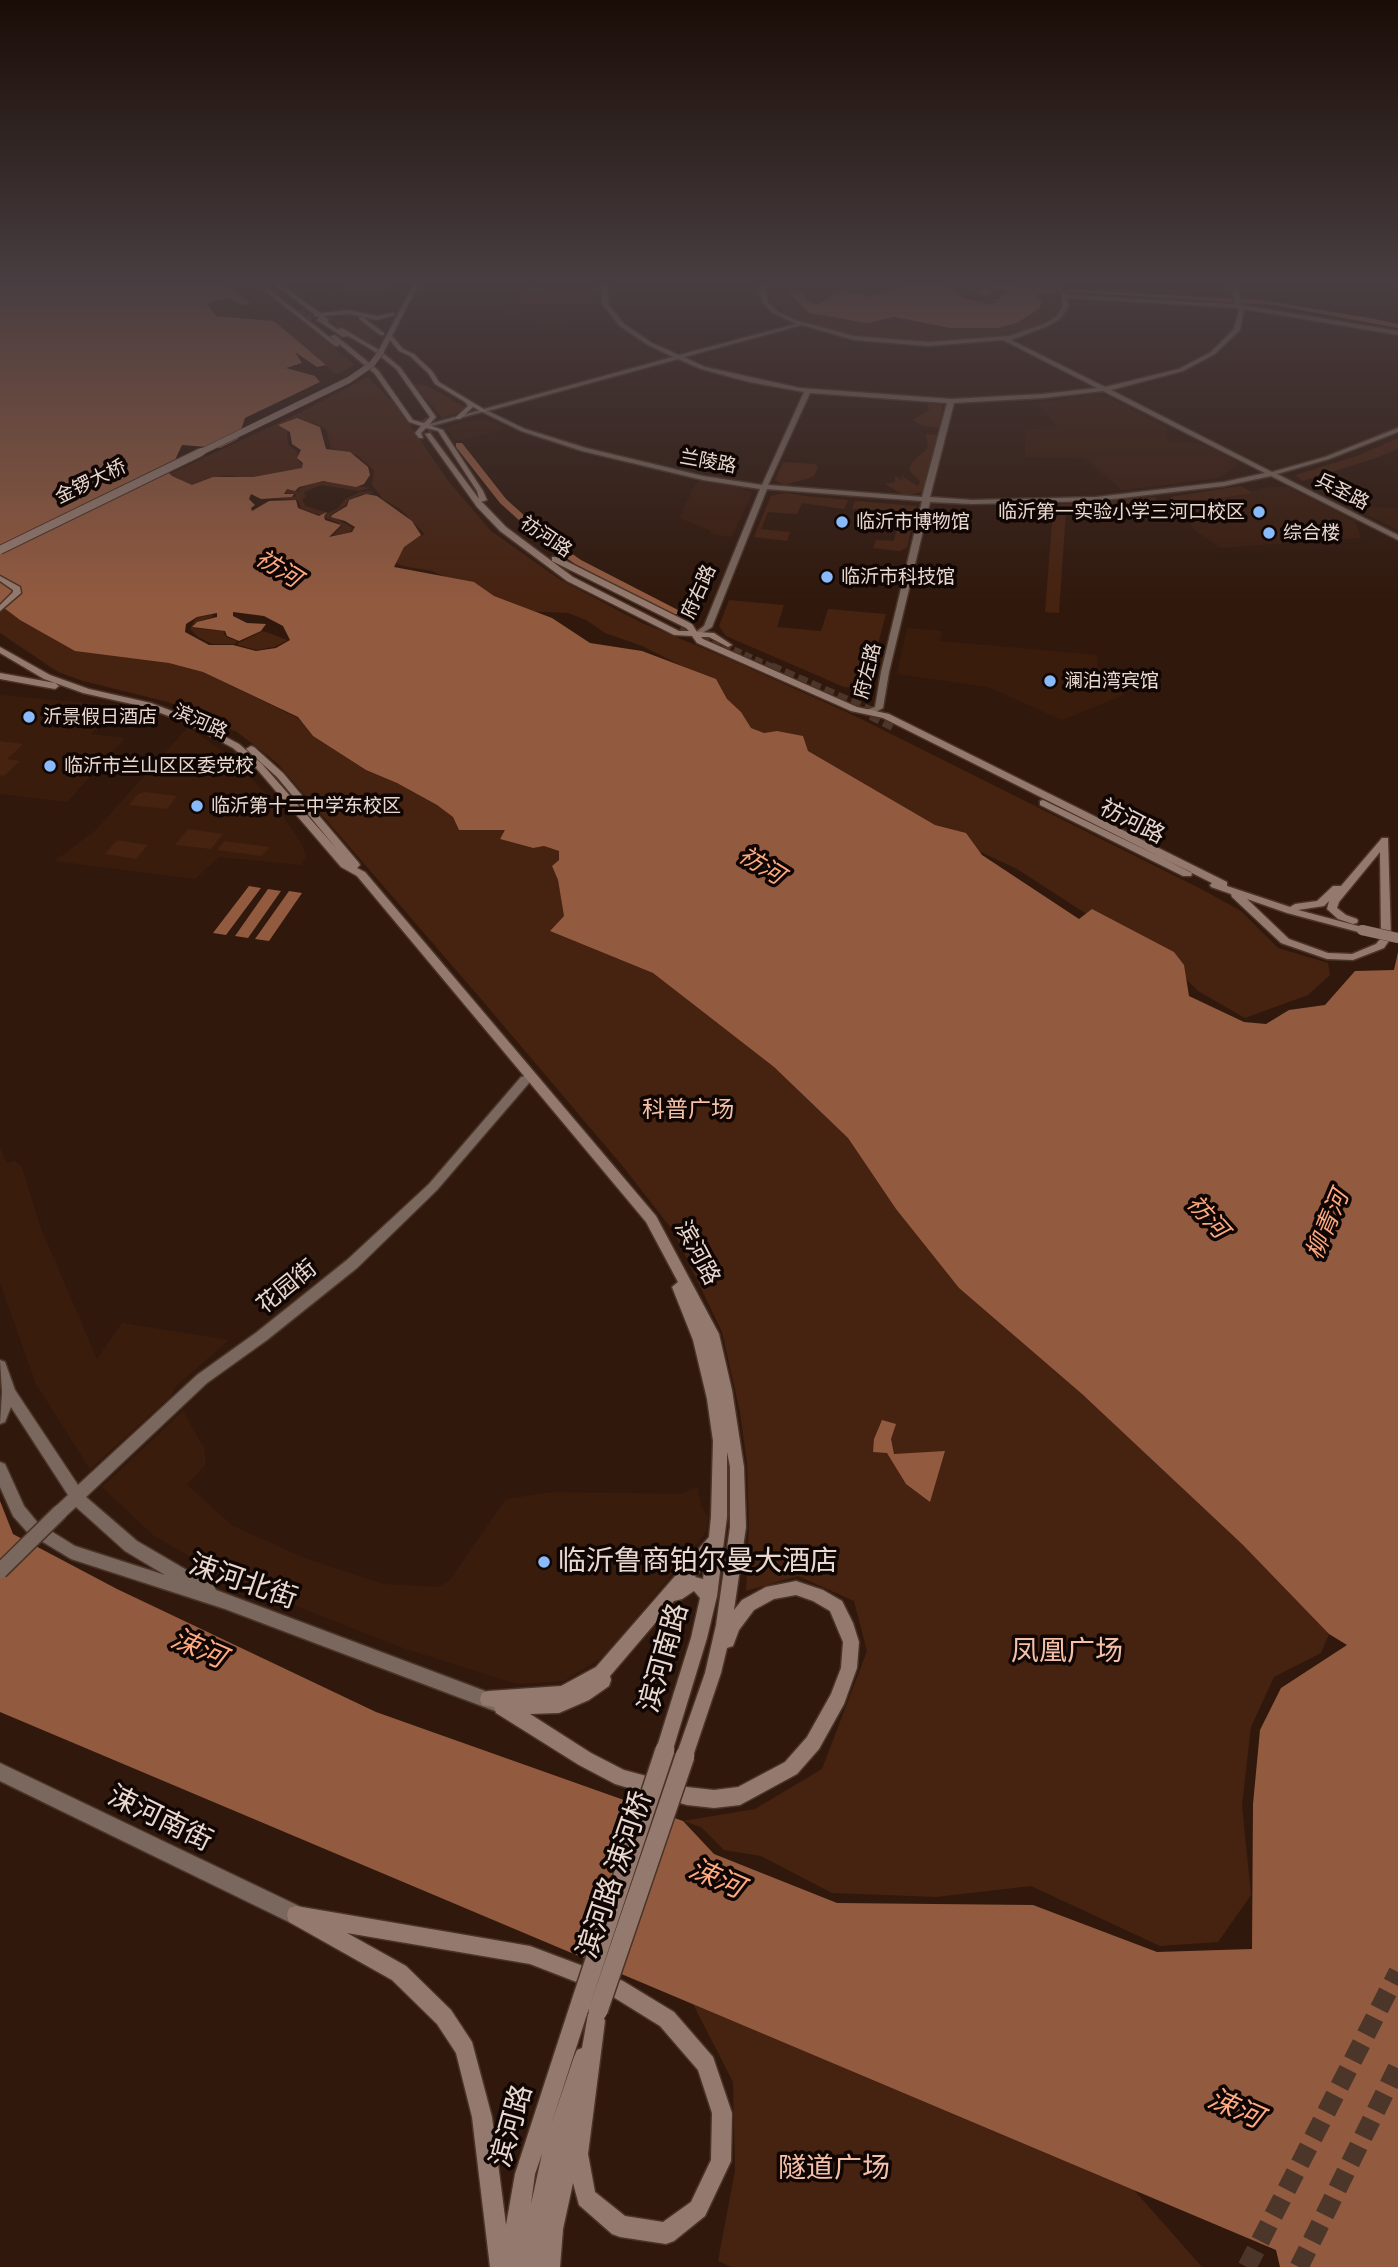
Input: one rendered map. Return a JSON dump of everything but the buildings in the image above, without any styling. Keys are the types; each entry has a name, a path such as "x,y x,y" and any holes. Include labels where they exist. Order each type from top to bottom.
{"main road":[{"name":"金锣大桥","path":"0,543 321,389"},
{"name":"金锣大桥","path":"0,550 331,389"},
{"name":"祊河路","path":"388,389 411,421 426,426"},
{"name":"祊河路","path":"406,389 426,426 483,500 512,527 555,559 606,590 680,627 623,603 539,556 503,529 469,492 449,476 418,433 426,426"},
{"path":"414,389 433,417 426,426"},
{"path":"443,389 485,411"},
{"path":"447,389 485,411"},
{"path":"426,426 566,389"},
{"path":"801,389 878,399 951,401 1045,397 1103,389"},
{"name":"兵圣路","path":"1103,389 1398,537"},
{"name":"府右路","path":"696,635 708,627 765,486 808,390"},
{"name":"府左路","path":"869,712 879,708 885,671 951,401"},
{"path":"458,418 471,406 468,403"},
{"path":"426,426 485,411"},
{"name":"兰陵路","path":"485,411 523,430 592,453 681,473 852,497 996,502 1104,498 1195,488 1272,473 1347,454 1398,432"},
{"path":"539,556 570,579 633,612 677,633 696,635"},
{"path":"555,559 689,626 700,640 893,724"},
{"path":"0,579 8,584 13,593 0,604"},
{"path":"0,579 17,589 17,593 0,610"},
{"name":"滨河路","path":"0,639 46,670 80,685 153,702 184,713 246,745 266,761 355,863 354,876 645,1221 687,1305 700,1340 720,1441 717,1539"},
{"name":"滨河路","path":"0,649 47,677 86,691 148,705 187,720 236,746 259,766 345,865 361,874 651,1219 712,1334 734,1448 738,1527 724,1625 713,1672 685,1756"},
{"path":"0,676 86,691"},
{"name":"祊河路","path":"893,724 1194,876 1363,928"},
{"name":"祊河路","path":"893,724 1225,887"},
{"path":"1225,887 1285,942 1327,956 1353,957 1380,946 1386,938 1385,840"},
{"path":"1285,942 1271,922 1285,912 1310,907 1328,898 1378,843 1385,840"},
{"path":"1385,840 1334,901 1332,909 1363,928 1398,938"},
{"path":"1363,928 1398,933"},
{"name":"花园街","path":"0,1571 202,1379 262,1336 352,1264 433,1187 525,1080"},
{"path":"0,1366 9,1392 76,1496 131,1546 225,1601"},
{"path":"0,1418 9,1392"},
{"name":"涑河北街","path":"0,1469 18,1511 33,1528 71,1552 225,1601 495,1703"},
{"path":"495,1703 563,1694 602,1673 717,1539"},
{"name":"滨河南路","path":"665,1750 699,1638 709,1596 717,1539"},
{"path":"495,1703 559,1705 583,1694 612,1673 676,1594 689,1584 697,1584 709,1596"},
{"path":"495,1703 621,1778 687,1796 714,1799 740,1796 791,1768 813,1743 838,1698 849,1668 851,1642 836,1606 817,1595 796,1588 772,1592 748,1605 733,1625 713,1672"},
{"name":"滨河路 涑河桥","path":"591,2012 665,1750"},
{"name":"滨河路 涑河桥","path":"591,2012 685,1756"},
{"name":"涑河南街","path":"0,1772 296,1915"},
{"path":"0,1780 35,1790"},
{"path":"296,1915 530,1955 616,1987 667,2019 706,2064 722,2113 721,2161 698,2209 666,2234 620,2226 586,2198 578,2154 591,2012"},
{"path":"296,1915 399,1973 444,2017 466,2049 482,2117 501,2267"},
{"name":"滨河路","path":"514,2267 525,2174 591,2012"},
{"name":"滨河路","path":"533,2267 538,2219 553,2150 591,2012"},
{"path":"549,2267 552,2229 583,2099"}],"shaded area":[{"path":"1093,395 1109,398 1167,428 1167,441 1202,444 1240,463 1220,478 1122,490 1085,458 1025,457 1025,430 1058,427 1037,403"},
{"path":"467,421 490,421 506,429 456,441 445,427"},
{"path":"699,481 738,487 752,493 732,537 711,534 711,531 680,518 693,488"},
{"name":"临沂第一实验小学三河口校区","path":"1269,487 1288,487 1355,521 1361,538 1220,548 1194,530 1178,505 1238,496"},
{"path":"1355,508 1398,509 1398,530"},
{"path":"907,628 942,631 940,641 1098,655 1097,666 1124,695 1062,720 988,687 897,674"},
{"name":"临沂市兰山区区委党校","path":"0,695 98,704 85,716 105,719 91,734 125,738 67,802 0,794"},
{"name":"临沂第十二中学东校区","path":"188,727 231,757 271,799 302,844 306,857 301,865 219,857 195,879 55,861 96,830"},
{"path":"0,1148 7,1163 15,1161 22,1167 40,1226 97,1359 122,1323 229,1340 176,1386 171,1396 90,1469 36,1384 0,1283"},
{"path":"183,1411 205,1450 205,1465 187,1485 233,1526 304,1558 383,1584 438,1587 450,1580 506,1499 552,1492 681,1494 698,1487 701,1506 708,1517 707,1531 607,1654 564,1681 517,1684 406,1649 240,1584 154,1536 102,1487"}],"green space":[{"path":"345,389 379,389 399,409 449,482 491,531 559,579 642,623 853,715 1205,891 1241,911 1278,948 1328,963 1330,975 1308,995 1245,1018 1198,991 1168,961 1116,933 1017,869 938,832 753,733 706,678 642,646 605,633 586,620 568,613 524,611 432,571 391,561 407,542 425,534 400,509 383,499 372,485 374,470 357,455 331,448 326,429 314,423 287,432 288,445 296,450 299,462 306,466 304,469 244,478 227,475 206,479 202,484 187,485 179,478 167,475"},
{"path":"418,389 432,389 467,408 442,418"},
{"path":"927,403 943,405 939,428 923,426 913,420 929,410"},
{"path":"926,434 937,435 922,492 905,496 885,484 895,482 895,476 903,481 901,476 918,486 920,481 909,470 912,462 928,446"},
{"path":"1398,438 1398,449 1373,459 1302,481 1295,475 1357,456"},
{"path":"783,462 815,464 818,467 814,476 784,485 775,480"},
{"path":"316,482 370,488 359,491 321,485 304,492 306,497 302,499 305,506 328,513 338,508 345,499 360,492 371,491 373,494 363,494 348,500 346,505 330,515 353,528 350,532 332,536 342,526 339,523 301,508 298,500 275,499 295,497 296,494 287,493 286,490 299,491 300,488"},
{"path":"1241,486 1253,493 1178,505 1170,497"},
{"path":"786,493 848,500 844,509 802,503 797,514 768,512 761,529 790,532 787,541 754,537 771,496"},
{"path":"1155,497 1161,506 1066,511 1059,613 1045,612 1053,511 1051,505"},
{"path":"855,501 916,506 907,548 899,551 873,548 876,540 894,541 900,515 883,513 883,510 852,509"},
{"path":"729,600 784,605 777,627 821,631 828,609 886,614 866,689 844,687 726,636 719,626"},
{"name":"凤凰广场","path":"0,605 20,620 203,672 298,718 313,736 366,770 437,805 453,817 459,829 506,830 500,839 532,848 544,846 559,851 559,860 552,866 558,880 564,916 550,931 653,973 774,1067 848,1138 896,1209 959,1288 1082,1394 1243,1545 1310,1612 1329,1634 1321,1653 1274,1677 1251,1727 1242,1805 1251,1895 1218,1942 1160,1946 1031,1886 936,1897 832,1893 761,1856 724,1850 701,1827 683,1821 755,1809 822,1769 867,1651 854,1601 798,1576 746,1591 749,1524 747,1464 740,1412 722,1332 674,1232 625,1169 277,763 237,732 168,702 83,681 58,672 0,633"},
{"path":"213,614 213,617 195,623 193,628 223,631 226,637 237,641 235,644 212,644 198,637 190,629 196,618"},
{"path":"263,631 288,640 274,647 257,650 238,645 238,643"},
{"path":"0,741 23,744 7,759 20,761 4,776 0,775"},
{"path":"145,792 177,796 167,809 129,805 138,794"},
{"path":"188,829 223,834 211,849 175,845"},
{"path":"117,840 148,845 136,859 105,854"},
{"path":"224,841 270,847 261,856 217,850"},
{"name":"隧道广场","path":"693,2004 1133,2189 1202,2267 731,2267 718,2261 735,2171 733,2082"}],"water":[{"path":"0,389 306,389 245,418 238,439 220,448 182,445 169,473 192,485 213,477 253,477 302,468 303,463 297,458 301,450 292,444 290,432 278,425 297,418 320,427 326,449 350,452 368,467 370,475 364,484 356,487 323,481 299,487 295,491 287,489 284,494 294,494 292,497 261,499 251,494 249,499 255,505 251,508 252,511 269,501 296,500 298,508 319,516 327,512 325,520 341,525 329,537 352,532 355,527 331,517 347,506 349,500 366,494 377,496 412,521 421,535 404,547 394,567 474,582 494,596 552,618 590,643 642,651 716,679 727,699 741,712 751,728 764,733 777,731 803,736 808,751 935,825 966,833 982,855 1079,919 1092,909 1174,952 1184,965 1189,996 1244,1022 1266,1024 1289,1010 1325,1005 1355,971 1394,970 1398,952 1398,2267 1280,2267 1276,2250 0,1712 0,1501 13,1534 117,1589 376,1712 683,1821 714,1854 837,1903 1033,1905 1157,1952 1252,1949 1253,1804 1260,1730 1281,1688 1347,1645 1329,1634 1243,1545 1082,1394 959,1288 896,1209 848,1138 774,1067 653,973 550,931 564,916 558,880 552,866 559,860 559,851 544,846 533,848 500,839 505,830 459,830 453,817 437,805 366,770 313,736 298,717 203,672 169,663 75,651 20,620 0,605","holes":["233,612 264,616 283,626 290,640 276,648 256,651 233,645 209,645 185,632 186,624 197,617 217,613 217,617 197,622 192,627 225,631 227,636 239,641 261,631 266,624 247,623 233,616"]},
{"path":"249,886 261,888 226,935 213,933"},
{"path":"268,889 281,891 248,938 235,936"},
{"path":"289,891 302,893 269,941 255,939"},
{"path":"882,1420 896,1424 891,1439 894,1454 945,1451 930,1502 906,1484 887,1453 873,1452 874,1439"}],"waterway":[{"path":"459,445 503,501 545,539 578,562 675,612"}],"tunnel":[{"path":"424,419 433,432"},
{"path":"681,627 775,669"},
{"path":"771,667 879,715"},
{"path":"871,715 893,726"},
{"path":"1247,2267 1398,1972"},
{"path":"1299,2267 1398,2066"}],"place":[{"name":"临沂第一实验小学三河口校区","path":"1259,512"},
{"name":"临沂市博物馆","path":"842,522"},
{"name":"综合楼","path":"1269,533"},
{"name":"临沂市科技馆","path":"827,577"},
{"name":"澜泊湾宾馆","path":"1050,681"},
{"name":"沂景假日酒店","path":"29,717"},
{"name":"临沂市兰山区区委党校","path":"50,766"},
{"name":"临沂第十二中学东校区","path":"197,806"},
{"name":"临沂鲁商铂尔曼大酒店","path":"544,1562"}],"water label":[{"name":"祊河","path":"278,569"},
{"name":"祊河","path":"761,866"},
{"name":"祊河","path":"1207,1217"},
{"name":"柳青河","path":"1328,1225"},
{"name":"涑河","path":"198,1649"},
{"name":"涑河","path":"716,1879"},
{"name":"涑河","path":"1235,2109"}],"park label":[{"name":"科普广场","path":"688,1110"}]}
